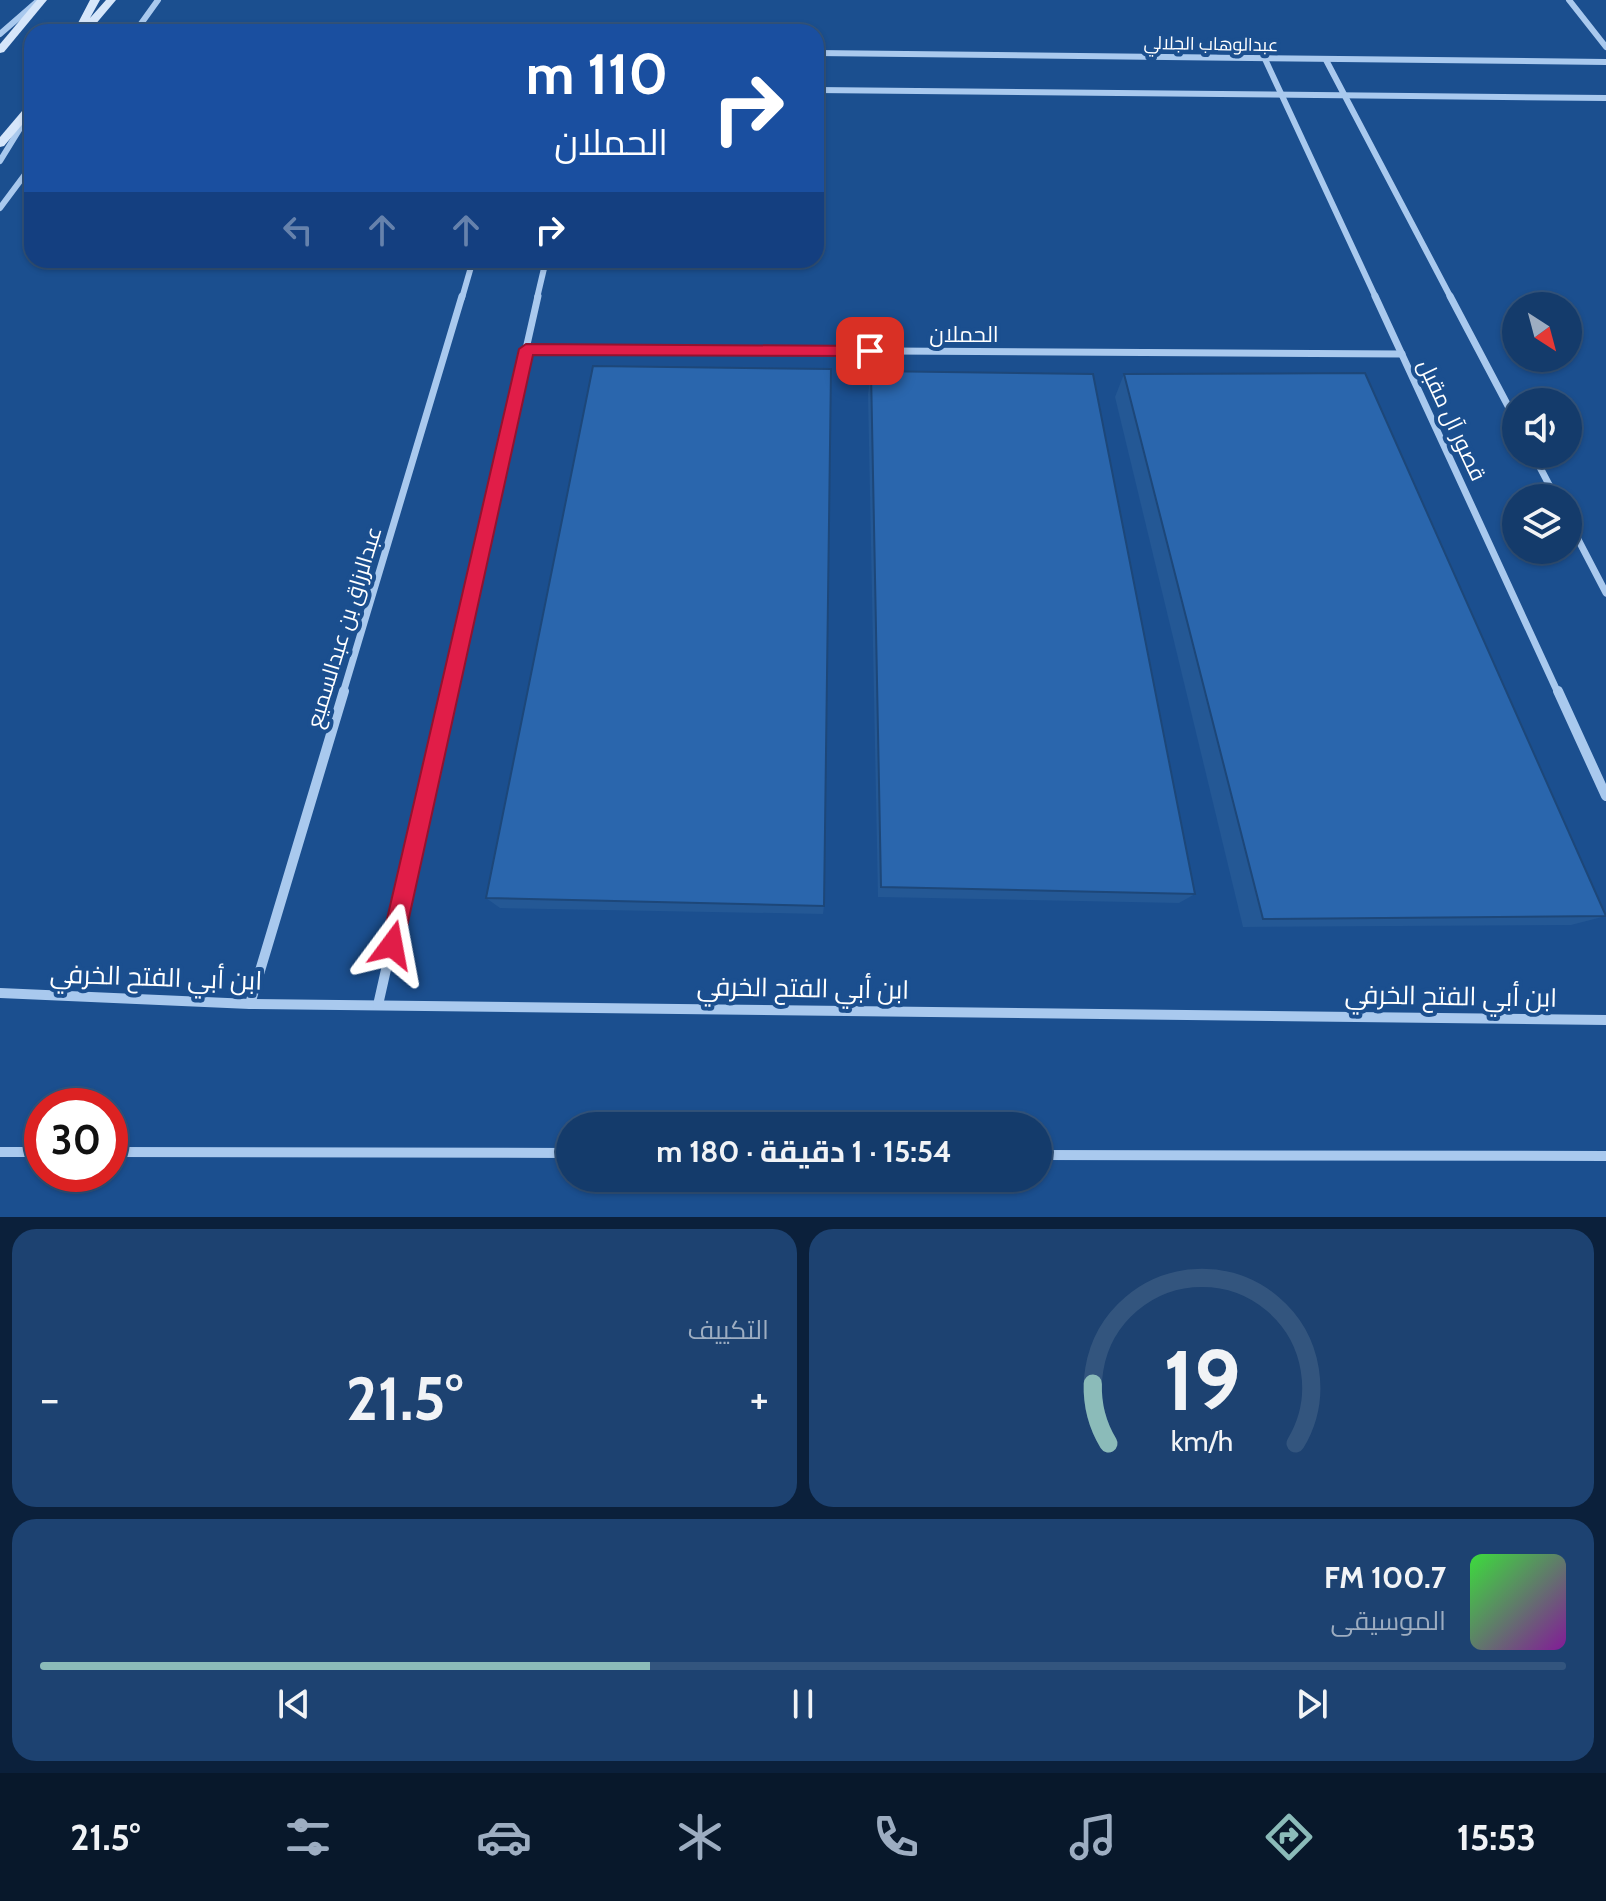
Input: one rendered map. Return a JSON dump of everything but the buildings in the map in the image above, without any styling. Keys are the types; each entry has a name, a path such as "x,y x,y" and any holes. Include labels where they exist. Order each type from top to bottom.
{"main road":[{"path":"0,50 40,0"},
{"path":"84,24 95,0"},
{"path":"88,24 111,0"},
{"path":"0,144 24,117"}],"street":[{"path":"0,34 40,0"},
{"path":"141,24 158,0"},
{"path":"1569,0 1606,47"},
{"name":"عبدالوهاب الجلالي","path":"824,53 1606,62"},
{"name":"قصور آل مقبل","path":"1265,59 1606,796"},
{"path":"1326,60 1502,394"},
{"path":"824,90 1606,98"},
{"path":"0,161 24,121"},
{"path":"0,208 24,176"},
{"name":"عبدالرزاق بن عبدالسميع","path":"250,1004 471,268"},
{"path":"378,1005 544,268"},
{"name":"الحملان","path":"526,349 1402,354"},
{"path":"1582,547 1606,593"},
{"name":"ابن أبي الفتح الخرفي","path":"0,993 250,1004 1606,1020"},
{"path":"0,1152 24,1152"},
{"path":"128,1152 556,1153"},
{"path":"1052,1155 1606,1156"}],"route":[{"path":"392,945 526,349 870,351"}]}
